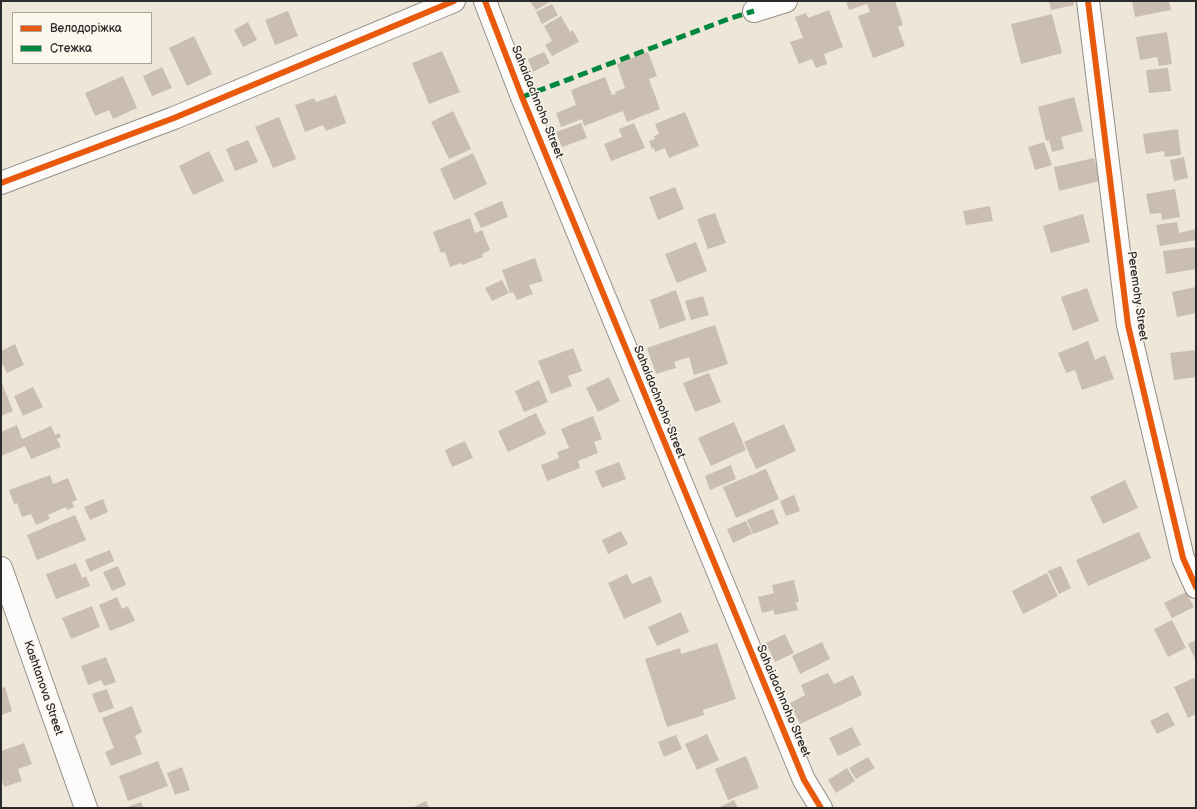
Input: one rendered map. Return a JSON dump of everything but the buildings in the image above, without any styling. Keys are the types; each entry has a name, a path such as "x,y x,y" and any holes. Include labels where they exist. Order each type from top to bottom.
{"street":[{"path":"1,183 174,118 454,1"},
{"name":"Sahaidachnoho Street","path":"485,1 528,112 798,766 804,780 821,808"},
{"path":"754,11 786,1"},
{"name":"Peremohy Street","path":"1088,1 1128,325 1183,558 1196,587"},
{"name":"Kashtanova Street","path":"1,568 86,808"}],"marked path":[{"path":"522,97 731,18 754,11"}],"cycle path":[{"path":"1,183 174,118 454,1"},
{"path":"485,1 522,97 804,780 821,808"},
{"path":"1088,1 1128,325 1183,558 1196,587"}]}
